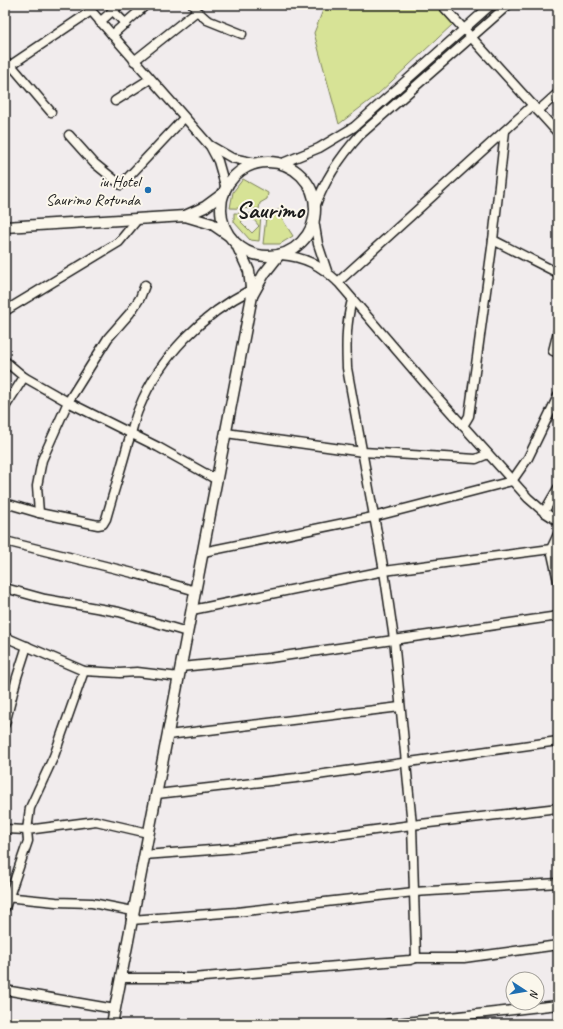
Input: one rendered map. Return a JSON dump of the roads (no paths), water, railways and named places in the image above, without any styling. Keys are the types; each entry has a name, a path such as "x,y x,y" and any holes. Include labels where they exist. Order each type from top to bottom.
{"main road":[{"path":"5,227 185,216 205,207 225,191 238,173 256,164 268,162 280,164 291,168 308,184 313,195 315,207 314,220 307,235 300,244 280,255 264,274 252,292"},
{"path":"225,191 221,215 228,235"},
{"path":"112,1024 252,292 249,271 237,245 228,235 212,224 185,216"},
{"path":"237,245 257,255 280,255"}],"street":[{"path":"112,35 146,5"},
{"path":"442,5 558,133"},
{"path":"280,164 319,148 354,128 491,5"},
{"path":"315,207 330,174 342,155 360,135 508,5"},
{"path":"51,112 8,67 88,8 210,146 218,161 225,191"},
{"path":"100,22 116,8 126,24"},
{"path":"134,61 195,8 207,20 242,34"},
{"path":"115,101 150,79"},
{"path":"338,282 505,131 535,108 558,93"},
{"path":"69,135 94,163 121,185 184,118"},
{"path":"354,128 360,135"},
{"path":"463,426 469,416 493,240 505,131"},
{"path":"210,146 232,158 256,164"},
{"path":"5,311 119,242 130,230 136,220"},
{"path":"314,220 318,244 326,271"},
{"path":"493,240 558,273"},
{"path":"280,255 305,259 326,271 338,282 352,300 512,481 544,512 558,520"},
{"path":"39,513 38,486 42,460 68,402 108,338 130,313 140,298 145,285"},
{"path":"5,503 39,513 98,525 103,524 106,519 139,408 154,379 169,356 203,321 230,300 252,292"},
{"path":"352,300 347,317 347,368 384,571 394,640 412,825 416,958"},
{"path":"558,332 553,351 558,353"},
{"path":"5,361 24,377 68,402 217,480"},
{"path":"5,407 24,377"},
{"path":"203,552 373,517 512,481 528,458 558,396"},
{"path":"226,433 363,452 476,459 488,454"},
{"path":"544,512 558,488"},
{"path":"558,534 551,549 558,581"},
{"path":"5,541 131,572 196,591"},
{"path":"192,610 384,571 551,549"},
{"path":"5,588 45,600 119,612 187,632"},
{"path":"5,637 84,671 120,673 180,672 558,616"},
{"path":"5,724 8,696 27,646"},
{"path":"5,908 7,897 28,841 27,830 30,808 54,756 84,671"},
{"path":"168,735 400,707"},
{"path":"157,794 296,778 558,741"},
{"path":"144,855 239,848 412,825 558,808"},
{"path":"5,828 27,830 96,821 148,833"},
{"path":"7,897 56,902 92,902 132,915 237,912 414,892 558,883"},
{"path":"121,978 192,978 410,960 416,958 464,958 558,945"},
{"path":"5,990 115,1009"},
{"path":"387,1024 558,1005"}],"place":[{"name":"iu Hotel Saurimo Rotunda","path":"148,190"}],"district":[{"name":"Saurimo","path":"270,210"}]}
